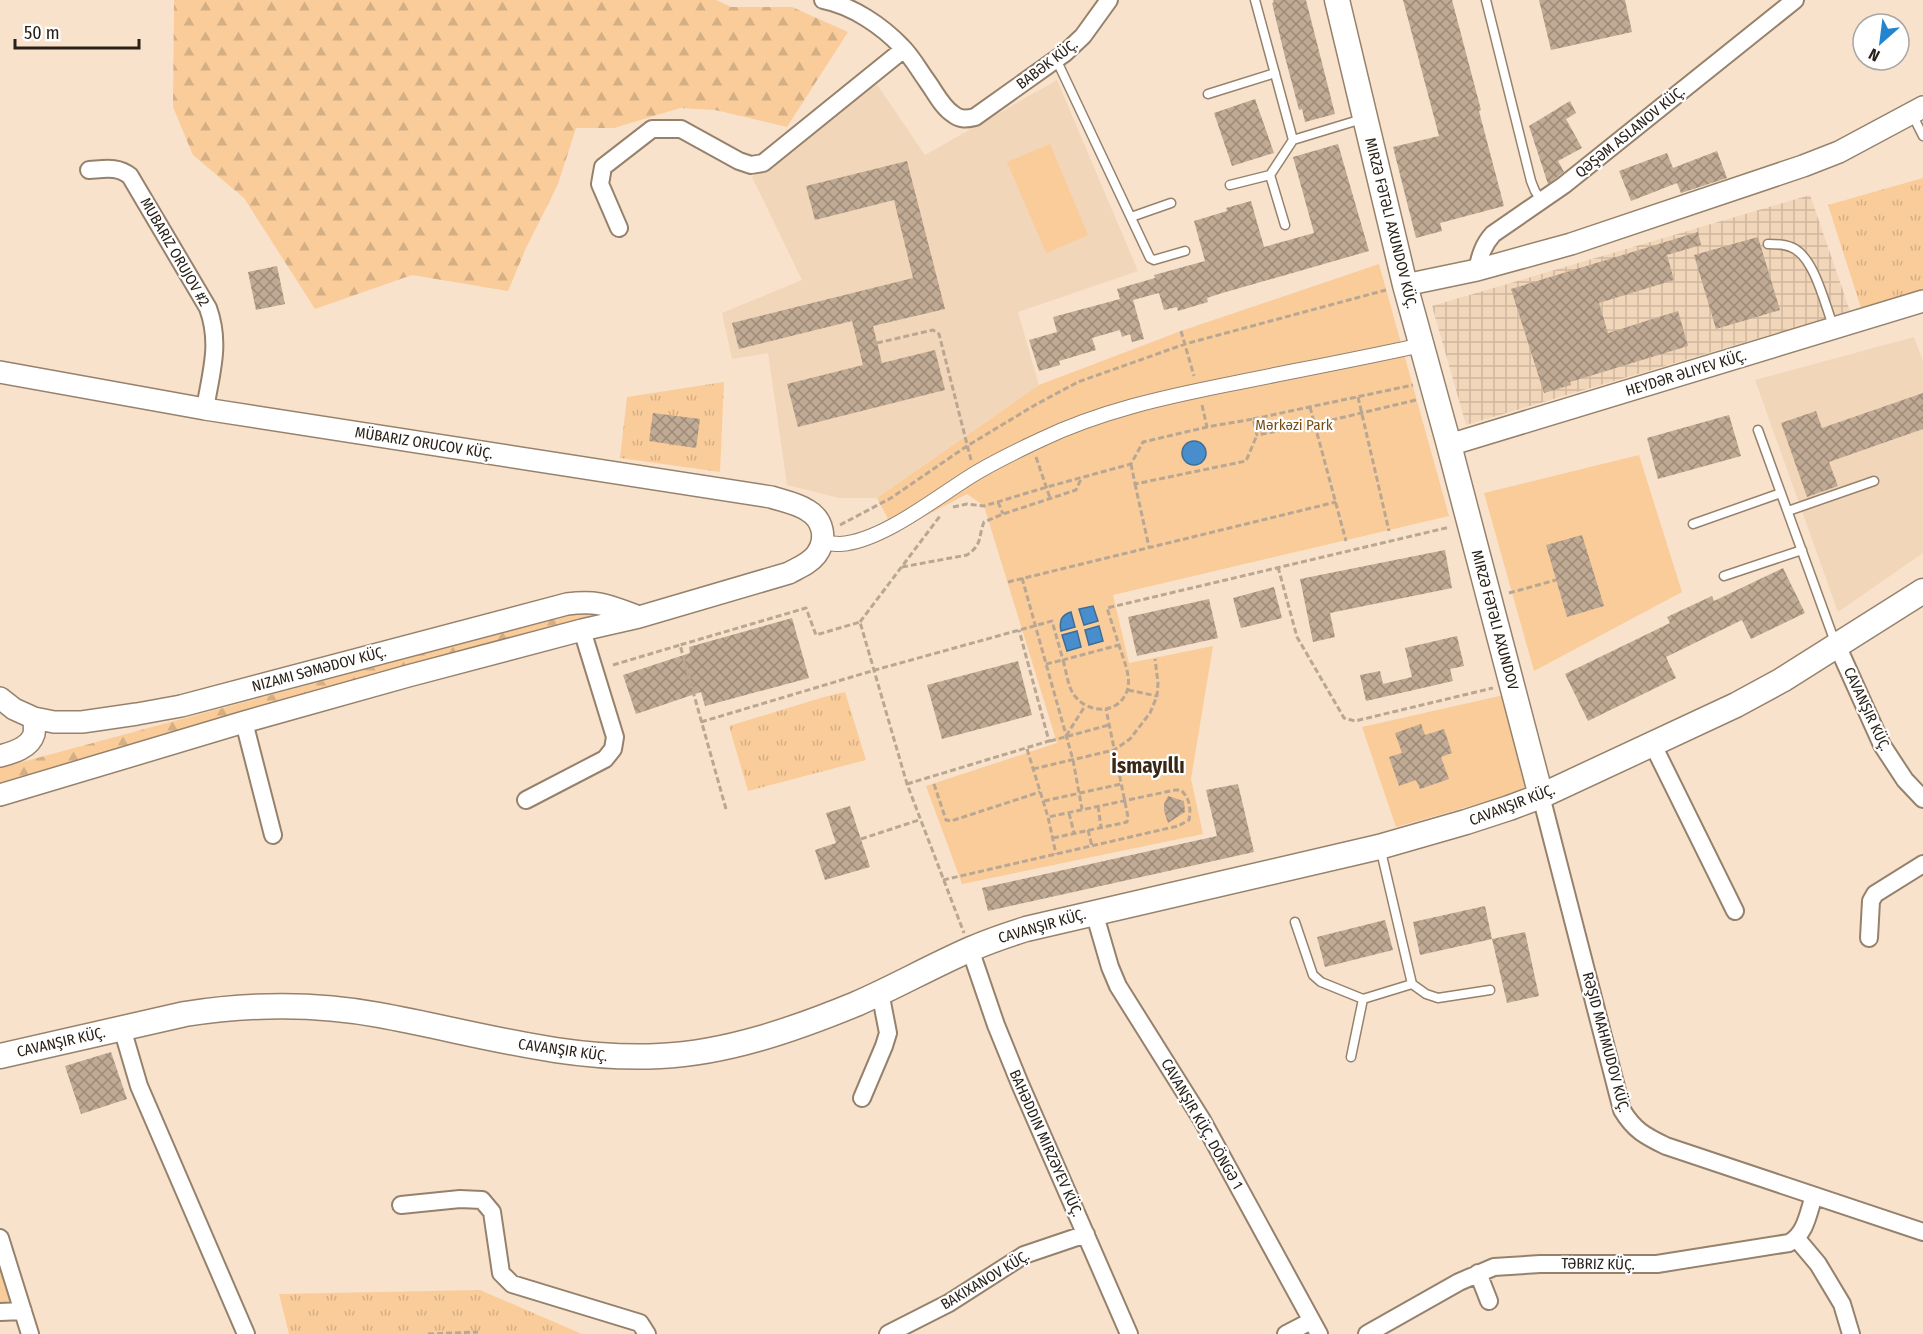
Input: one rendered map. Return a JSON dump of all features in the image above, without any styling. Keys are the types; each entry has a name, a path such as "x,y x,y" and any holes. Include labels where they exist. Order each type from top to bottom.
{"main road":[{"name":"MIRZƏ FƏTƏLI AXUNDOV KÜÇ.","path":"1337,0 1405,285 1449,445"},
{"name":"MIRZƏ FƏTƏLI AXUNDOV","path":"1449,445 1541,796"},
{"path":"0,1056 214,1010 269,1006 340,1009 517,1044 570,1053 619,1057 663,1056 712,1049 766,1037 857,1003 970,949 1026,928 1380,847 1467,822 1541,796 1736,705 1782,680 1923,591"}],"street":[{"path":"619,228 600,184 603,167 652,129 681,129 739,161 750,165 763,163 904,49 870,20 848,8 824,0"},
{"name":"BABƏK KÜÇ.","path":"904,49 953,115 961,119 975,117 1056,59 1083,36 1109,0"},
{"name":"QƏŞƏM ASLANOV KÜÇ.","path":"1477,270 1481,253 1493,234 1543,201 1600,158 1795,0"},
{"path":"1405,285 1477,270 1571,244 1803,166 1839,152 1918,110"},
{"name":"MUBARIZ ORUJOV #2","path":"89,170 115,168 123,170 130,176 208,308 216,343 205,409"},
{"name":"HEYDƏR ƏLIYEV KÜÇ.","path":"1449,445 1923,301"},
{"path":"0,795 244,722 408,676 639,617 789,573 807,564 817,554 822,537 840,544 870,537 896,524 974,474 1032,444 1075,424 1138,404 1422,345"},
{"name":"MÜBARIZ ORUCOV KÜÇ.","path":"0,372 205,409 771,497 807,509 818,518 822,537"},
{"name":"NIZAMI SƏMƏDOV KÜÇ.","path":"0,698 14,709 34,718 54,722 82,723 181,706 567,604 602,603 639,617"},
{"path":"526,800 605,759 613,749 615,737 582,630"},
{"name":"CAVANŞIR KÜÇ.","path":"1837,645 1882,745 1905,780 1923,799"},
{"path":"0,756 16,751 28,743 34,734 34,718"},
{"path":"244,722 273,835"},
{"path":"1653,745 1736,911"},
{"name":"RƏŞID MAHMUDOV KÜÇ.","path":"1541,796 1622,1110 1630,1124 1646,1137 1666,1146 1923,1232"},
{"path":"1869,938 1871,901 1875,894 1923,864"},
{"path":"1094,912 1110,968 1118,986 1202,1120 1315,1327 1286,1334"},
{"name":"BAHƏDDIN MIRZƏYEV KÜÇ.","path":"970,949 996,1025 1020,1084 1129,1334"},
{"path":"862,1098 888,1033 880,992"},
{"path":"122,1028 139,1086 246,1334"},
{"path":"1814,1196 1803,1229 1797,1239 1818,1264 1842,1304 1851,1334"},
{"path":"401,1205 460,1199 482,1200 492,1212 501,1273 512,1284 640,1323 647,1334"},
{"path":"888,1334 949,1303 1024,1255 1086,1234"},
{"path":"0,1238 30,1334"},
{"name":"TƏBRIZ KÜÇ.","path":"1367,1334 1478,1273 1494,1267 1523,1264 1657,1264 1769,1248 1797,1239"},
{"path":"1478,1273 1489,1301"},
{"path":"0,1312 23,1311"}],"lane":[{"path":"1255,0 1293,140"},
{"path":"1486,0 1531,181 1543,201"},
{"path":"1056,59 1150,258 1154,260 1185,251"},
{"path":"1208,94 1275,73"},
{"path":"1918,110 1923,136"},
{"path":"1230,185 1270,175 1293,140 1365,118"},
{"path":"1270,175 1285,225"},
{"path":"1131,217 1171,203"},
{"path":"1768,244 1788,246 1803,255 1811,266 1834,328"},
{"path":"1758,430 1837,645"},
{"path":"1788,511 1874,481"},
{"path":"1693,524 1781,493"},
{"path":"1724,576 1802,550"},
{"path":"1380,847 1412,984 1426,994 1438,998 1490,990"},
{"path":"1295,922 1313,975 1321,982 1363,999 1412,984"},
{"path":"1351,1057 1363,999"}],"path":[{"path":"822,537 891,498 967,446 1078,382 1185,344 1405,285"},
{"path":"877,343 933,330 939,334 974,474"},
{"path":"1149,547 1131,464 1143,442 1413,385"},
{"path":"1358,397 1389,531"},
{"path":"1257,435 1315,424 1418,399"},
{"path":"1310,407 1346,541"},
{"path":"1135,483 1246,461 1257,435 1253,419"},
{"path":"1032,444 1050,498"},
{"path":"613,665 806,609 816,635 860,622 938,517 953,507 967,504 984,506 1131,464"},
{"path":"900,567 967,555 980,543 984,522 1077,490 1081,479"},
{"path":"998,502 1003,514"},
{"path":"1008,582 1336,502"},
{"path":"701,722 875,669 1052,621 1073,694 1085,706 1097,710 1110,709 1121,701 1128,690 1128,677 1107,608 1469,522"},
{"path":"1278,567 1297,637 1344,718 1355,721 1512,684"},
{"path":"1022,578 1073,760 1082,809"},
{"path":"1490,598 1556,580"},
{"path":"860,622 919,820 970,949"},
{"path":"1019,630 1049,741"},
{"path":"680,645 726,809"},
{"path":"1046,664 1119,645"},
{"path":"1033,769 1114,750 1130,739 1150,713 1157,696 1155,658"},
{"path":"1128,690 1157,696"},
{"path":"1066,736 1085,706"},
{"path":"1053,838 1127,822 1125,800 1106,709"},
{"path":"907,784 1109,725"},
{"path":"1027,748 1048,817 1056,854"},
{"path":"934,784 946,820 951,821 1040,792"},
{"path":"1043,802 1121,784"},
{"path":"943,880 1178,826 1189,820 1190,810 1188,796 1181,790 1175,790 1048,817"},
{"path":"1098,806 1101,827"},
{"path":"1069,813 1074,833"},
{"path":"861,839 919,820"},
{"path":"1088,830 1092,846"},
{"path":"428,1334 477,1332"}],"shaded area":[{"path":"1057,80 1138,271 1018,312 1039,385 877,498 839,498 787,485 768,353 732,359 722,313 802,280 752,177 872,81 878,86 925,155"},
{"path":"1810,195 1850,311 1466,425 1432,306"},
{"path":"1914,337 1923,361 1923,553 1838,612 1755,380"}],"green space":[{"path":"174,0 716,0 731,7 792,7 848,32 787,127 715,110 680,108 614,128 576,128 558,184 526,248 508,291 412,275 315,309 244,198 193,155 173,107"},
{"path":"1050,144 1088,235 1046,253 1007,162"},
{"path":"1923,178 1923,290 1861,308 1828,205"},
{"name":"Mərkəzi Park","path":"1379,264 1449,516 1113,595 1129,663 1213,646 1191,779 1203,834 962,884 926,786 1057,743 984,506 967,494 895,532 877,498 1039,385 1181,331"},
{"path":"724,382 720,472 620,458 627,397"},
{"path":"1639,455 1682,592 1534,671 1484,493"},
{"path":"582,611 609,616 0,785 0,768"},
{"path":"845,692 866,760 748,791 729,726"},
{"path":"1504,695 1528,790 1396,827 1362,727"},
{"path":"0,1266 11,1302 0,1303"},
{"path":"480,1290 582,1334 289,1334 279,1294"}],"water":[{"path":"1194,441 1203,444 1206,453 1203,462 1194,465 1185,462 1182,453 1185,444"},
{"path":"1093,606 1098,621 1084,625 1079,609"},
{"path":"1071,612 1075,627 1061,631 1062,619"},
{"path":"1099,626 1103,641 1089,645 1085,630"},
{"path":"1077,631 1081,647 1067,651 1062,635"}],"building":[{"path":"1273,0 1306,0 1335,114 1305,122 1302,109 1299,110 1285,57"},
{"path":"1403,0 1452,0 1504,206 1440,223 1442,231 1416,238 1393,147 1439,136"},
{"path":"1539,0 1625,0 1632,32 1551,50"},
{"path":"1255,99 1274,153 1232,166 1214,113"},
{"path":"1570,101 1576,113 1566,119 1582,148 1558,161 1564,172 1548,184 1529,126"},
{"path":"1338,144 1369,251 1219,294 1207,298 1208,302 1178,311 1177,307 1164,310 1159,293 1133,300 1144,339 1132,342 1130,334 1122,337 1120,330 1092,338 1096,350 1059,361 1060,365 1039,371 1029,340 1057,332 1053,317 1120,299 1117,289 1155,278 1154,275 1205,261 1194,221 1251,201 1264,247 1314,233 1293,157"},
{"path":"1717,151 1727,178 1681,193 1677,183 1631,201 1619,171 1667,153 1673,168"},
{"path":"907,161 945,309 873,326 882,363 935,350 945,390 798,427 787,384 863,365 852,321 739,349 732,323 913,278 894,200 815,220 806,186"},
{"path":"1698,232 1701,245 1667,255 1674,280 1599,303 1608,333 1678,311 1688,346 1570,382 1571,385 1544,393 1511,289"},
{"path":"1758,237 1780,310 1716,329 1694,255"},
{"path":"277,266 285,304 256,310 248,272"},
{"path":"1923,393 1923,429 1829,462 1838,486 1807,497 1781,423 1816,411 1822,428"},
{"path":"653,413 700,419 696,448 649,441"},
{"path":"1729,415 1741,456 1658,479 1647,438"},
{"path":"1582,535 1604,606 1567,617 1546,545"},
{"path":"1445,550 1452,588 1330,613 1335,637 1313,642 1300,579"},
{"path":"1783,568 1805,613 1751,639 1742,620 1666,657 1676,678 1588,721 1565,674 1670,623 1667,617 1712,596 1714,601"},
{"path":"1274,587 1282,618 1241,628 1233,598"},
{"path":"1209,599 1218,638 1137,656 1128,617"},
{"path":"792,618 809,678 705,706 701,692 636,714 623,675 690,653 689,647"},
{"path":"1457,636 1464,666 1450,669 1453,681 1366,701 1360,675 1380,671 1383,684 1412,677 1405,648"},
{"path":"1018,661 1032,715 942,739 927,685"},
{"path":"1421,724 1425,735 1444,729 1452,753 1441,757 1449,779 1420,789 1416,780 1399,786 1389,757 1402,753 1395,733"},
{"path":"1238,784 1254,852 988,911 982,888 1217,836 1206,790"},
{"path":"1168,796 1184,801 1185,812 1168,823 1164,804"},
{"path":"850,806 870,867 825,880 815,850 836,843 826,813"},
{"path":"1485,906 1492,939 1420,955 1413,922"},
{"path":"1385,920 1393,950 1325,967 1317,937"},
{"path":"1525,932 1539,996 1507,1003 1492,939"},
{"path":"111,1052 127,1099 81,1114 65,1066"}],"district":[{"name":"İsmayıllı","path":"1148,766"}]}
